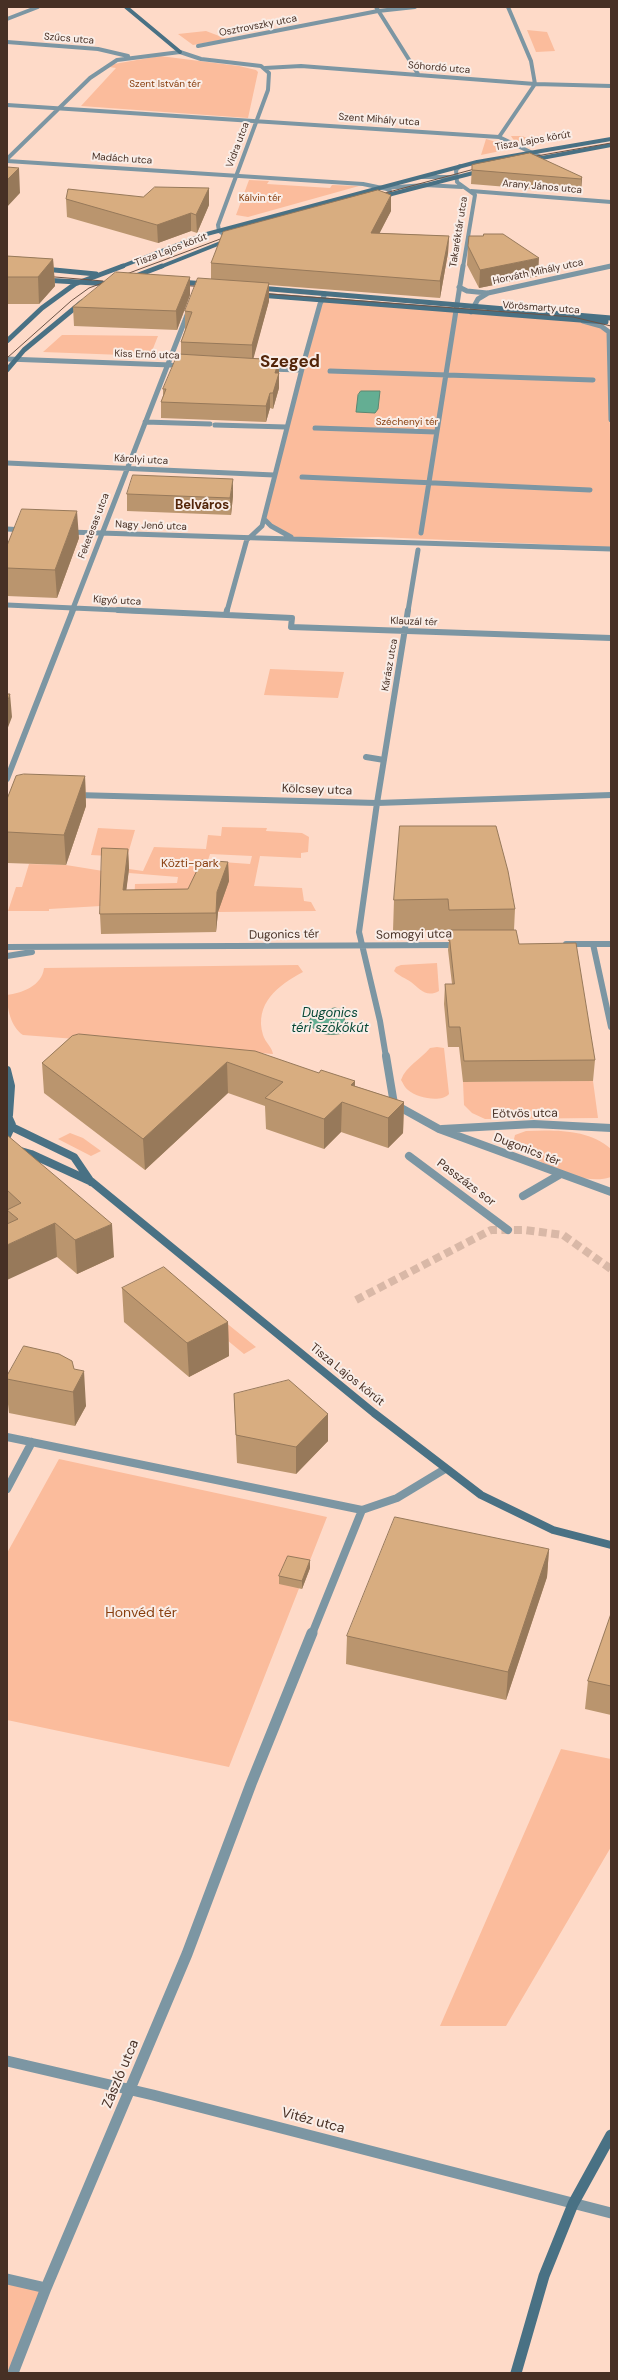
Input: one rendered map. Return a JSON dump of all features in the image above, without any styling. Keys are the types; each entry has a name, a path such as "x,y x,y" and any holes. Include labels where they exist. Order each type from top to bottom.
{"street":[{"path":"7,18 38,7"},
{"path":"7,105 257,120 268,90 271,74 265,68 251,64 201,59 180,52 126,7"},
{"name":"Osztrovszky utca","path":"198,46 377,9 415,7"},
{"path":"508,7 531,61 534,84 499,137 543,158"},
{"path":"377,9 418,74"},
{"name":"Szűcs utca","path":"7,42 98,49 114,51 129,57"},
{"path":"7,160 60,108 105,67 117,60 129,57 180,52"},
{"name":"Sóhordó utca","path":"265,68 301,66 534,84 611,86"},
{"name":"Szent Mihály utca","path":"257,120 499,137"},
{"name":"Vidra utca","path":"236,176 257,120"},
{"name":"Tisza Lajos körút","path":"7,341 64,290 77,283 97,274 219,231 460,166 530,152 611,139"},
{"name":"Tisza Lajos körút","path":"528,161 611,145"},
{"name":"Madách utca","path":"7,160 236,176"},
{"path":"456,177 456,170 460,166"},
{"name":"Tisza Lajos körút","path":"376,198 489,168"},
{"path":"219,231 218,225 236,176 362,184 389,190 390,195"},
{"name":"Tisza Lajos körút","path":"422,177 456,177"},
{"name":"Takaréktár utca","path":"456,177 456,182 475,195 456,304"},
{"name":"Tisza Lajos körút","path":"382,188 425,185"},
{"name":"Takaréktár utca","path":"425,185 462,187"},
{"name":"Arany János utca","path":"471,191 611,202"},
{"name":"Tisza Lajos körút","path":"219,231 230,239"},
{"name":"Tisza Lajos körút","path":"148,279 128,278 237,236"},
{"name":"Horváth Mihály utca","path":"474,305 483,295 488,293 611,266"},
{"path":"38,269 114,276"},
{"path":"36,280 116,284 102,289"},
{"path":"171,281 209,284"},
{"path":"196,290 202,284"},
{"path":"459,287 467,291 488,293"},
{"name":"Vörösmarty utca","path":"254,288 474,305 611,318"},
{"name":"Vörösmarty utca","path":"249,294 611,322"},
{"path":"226,615 247,539 262,526 301,370 321,300 325,294"},
{"path":"7,370 15,359 86,298"},
{"path":"421,533 456,304"},
{"path":"471,312 474,305"},
{"name":"Feketesas utca","path":"7,779 75,608 102,533 190,306"},
{"path":"582,320 608,328 610,336 611,420"},
{"name":"Kiss Ernő utca","path":"7,359 177,365"},
{"path":"264,368 301,370"},
{"path":"330,371 593,380"},
{"path":"145,422 286,427"},
{"path":"315,428 436,432"},
{"name":"Károlyi utca","path":"7,464 274,475"},
{"path":"302,477 590,490"},
{"path":"264,519 281,532 294,538"},
{"path":"7,529 31,530"},
{"name":"Nagy Jenő utca","path":"61,531 247,539"},
{"path":"247,539 294,538 611,549"},
{"name":"Kárász utca","path":"361,946 359,932 377,803 418,550"},
{"name":"Kígyó utca","path":"7,605 226,615"},
{"name":"Klauzál tér","path":"226,615 292,618 291,627 611,638"},
{"path":"366,758 384,760"},
{"name":"Kölcsey utca","path":"70,795 377,803 611,795"},
{"path":"561,944 611,944"},
{"path":"593,944 611,1027"},
{"name":"Somogyi utca","path":"361,946 465,945"},
{"name":"Dugonics tér","path":"7,948 47,949 361,946 380,1021 390,1103 439,1129 559,1175 611,1192"},
{"name":"Dugonics tér","path":"7,956 47,949"},
{"path":"7,1070 11,1086 8,1115 12,1127 7,1136"},
{"name":"Eötvös utca","path":"439,1129 534,1124 611,1128"},
{"name":"Tisza Lajos körút","path":"12,1127 74,1157 92,1182"},
{"name":"Tisza Lajos körút","path":"7,1147 31,1154 92,1182 445,1469 481,1495 533,1521 577,1538 611,1545"},
{"name":"Passzázs sor","path":"409,1156 508,1230"},
{"path":"523,1196 559,1175"},
{"path":"7,1437 362,1510 397,1498 445,1469"},
{"path":"7,1490 32,1442"},
{"name":"Zászló utca","path":"13,2373 46,2288 187,1954 251,1784 362,1510"},
{"name":"Vitéz utca","path":"7,2061 130,2090 611,2213"},
{"path":"516,2373 544,2276 573,2204 611,2135"},
{"path":"7,2279 46,2288"}],"green space":[{"path":"527,30 547,32 555,51 536,52"},
{"path":"206,31 227,39 193,45 178,34"},
{"name":"Szent István tér","path":"160,56 239,66 256,70 258,72 248,118 81,106 116,68 109,67 114,64"},
{"path":"511,136 522,136 542,144 521,144 514,140"},
{"path":"486,139 503,144 510,149 481,155"},
{"name":"Kálvin tér","path":"249,180 269,181 267,184 330,188 332,185 359,186 248,217 236,215"},
{"name":"Széchenyi tér","path":"321,300 582,320 609,332 611,549 587,546 378,537 294,538 264,519"},
{"path":"62,335 158,336 150,356 43,352"},
{"path":"270,669 344,672 338,698 264,695"},
{"name":"Közti-park","path":"222,827 267,828 266,831 302,833 309,837 308,852 301,853 301,858 260,856 254,886 302,888 304,901 311,902 316,911 218,912 222,862 250,864 252,856 210,854 202,879 190,907 134,906 135,884 177,883 178,877 129,873 129,869 143,871 154,847 206,849 208,835 221,836"},
{"path":"98,828 135,830 127,857 91,855"},
{"path":"29,864 66,865 103,871 101,906 49,909 49,911 8,911 16,887 22,887"},
{"path":"437,963 439,991 430,994 420,990 394,971 396,967 401,965"},
{"path":"298,965 303,972 277,989 265,1005 262,1014 261,1024 263,1035 273,1054 23,1035 15,1027 10,1017 8,1006 7,995 30,988 39,980 44,968"},
{"path":"430,1048 444,1048 449,1094 445,1097 435,1099 412,1093 405,1087 401,1080 403,1075"},
{"path":"593,1081 598,1118 485,1119 472,1113 464,1105 463,1082"},
{"path":"526,1131 571,1132 582,1134 602,1142 611,1149 611,1177 587,1179 574,1176 536,1159 516,1144 514,1139 515,1135"},
{"path":"70,1133 83,1138 101,1151 91,1156 58,1139"},
{"path":"188,1292 256,1347 244,1354 176,1298"},
{"name":"Honvéd tér","path":"59,1459 327,1517 229,1767 7,1720 7,1553"},
{"path":"561,1749 611,1759 611,1847 506,2026 440,2026"},
{"path":"7,2279 46,2288 13,2373 7,2373"}],"water":[{"path":"361,391 380,391 378,409 375,413 356,412 358,395"},
{"name":"Dugonics téri szökőkút","path":"335,1008 351,1012 344,1015 345,1027 352,1030 340,1034 328,1034 321,1033 312,1027 309,1021 314,1013"}],"building":[{"path":"530,153 582,177 581,179 472,170 472,165"},
{"path":"7,167 19,168 7,180"},
{"path":"155,187 209,188 196,215 191,213 157,225 66,199 68,189 143,197"},
{"path":"378,190 391,195 371,233 449,236 440,281 211,263 223,232"},
{"path":"484,234 503,234 539,258 480,270 468,246 469,236 483,236"},
{"path":"7,256 53,259 38,277 7,277"},
{"path":"116,272 190,277 176,311 73,307"},
{"path":"198,278 269,283 252,345 181,342 192,312 185,311"},
{"path":"178,354 279,360 275,373 279,373 273,393 270,393 266,406 161,402 166,389 163,389"},
{"path":"133,475 233,479 230,498 127,494"},
{"path":"22,509 77,511 55,570 7,568 7,546"},
{"path":"7,694 10,694 7,703"},
{"path":"24,774 85,776 64,835 7,832 7,799 16,776"},
{"path":"400,826 496,826 508,871 515,909 449,910 448,899 394,900"},
{"path":"102,848 128,849 123,890 188,889 202,860 228,862 217,892 216,913 100,914"},
{"path":"449,930 516,930 519,944 576,943 595,1060 464,1061 460,1027 449,1027 445,984 454,984"},
{"path":"79,1034 255,1051 319,1073 321,1070 355,1081 351,1085 404,1102 388,1118 342,1102 324,1119 265,1098 283,1082 227,1062 143,1139 42,1063 72,1036"},
{"path":"7,1135 112,1224 75,1240 55,1223 7,1245 7,1224 18,1219 7,1210 21,1203 7,1190"},
{"path":"164,1267 228,1322 187,1343 122,1288"},
{"path":"24,1346 59,1354 72,1361 74,1369 84,1371 73,1392 7,1379 7,1376"},
{"path":"289,1380 328,1414 296,1447 236,1435 234,1394"},
{"path":"395,1517 549,1549 508,1672 347,1636"},
{"path":"288,1556 310,1560 302,1581 279,1576"},
{"path":"611,1614 611,1686 588,1681"}],"tunnel":[{"path":"356,1300 491,1230 525,1230 563,1235 611,1269"}],"tram line":[{"path":"525,158 611,143"},
{"path":"374,196 482,167"},
{"path":"7,358 71,301 89,288 231,235"},
{"path":"43,276 103,281"},
{"path":"178,285 206,287"},
{"path":"258,293 573,317 611,326"}],"district":[{"name":"Szeged","path":"290,363"},
{"name":"Belváros","path":"202,506"}]}
